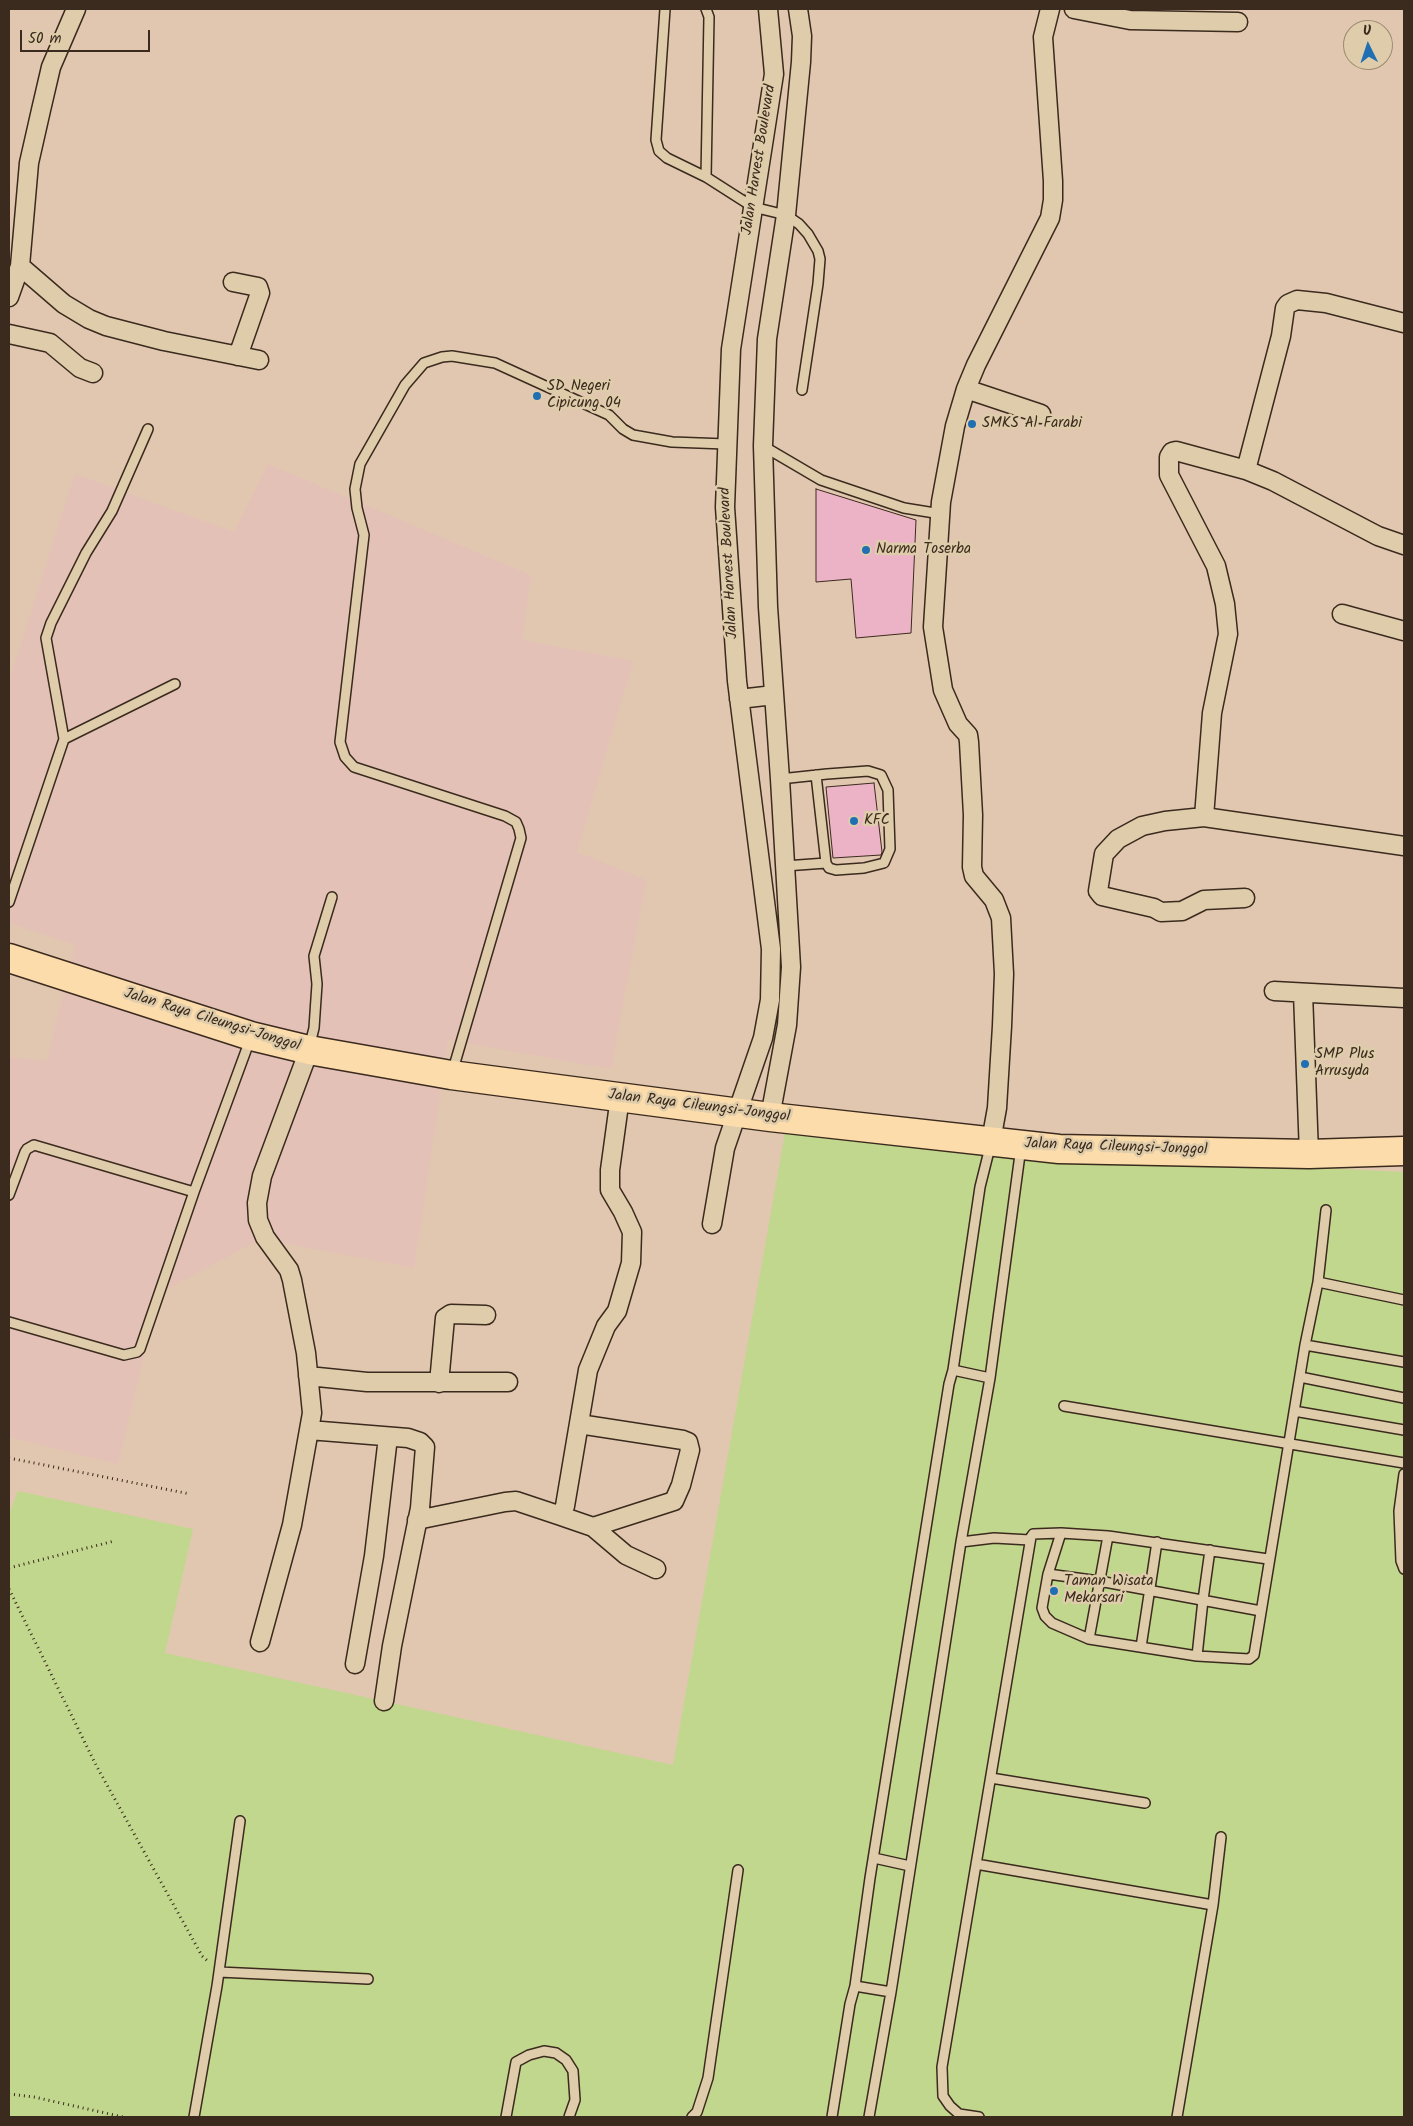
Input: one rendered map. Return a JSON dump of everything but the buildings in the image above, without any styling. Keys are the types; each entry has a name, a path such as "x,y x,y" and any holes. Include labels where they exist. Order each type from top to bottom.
{"main road":[{"name":"Jalan Raya Cileungsi-Jonggol","path":"9,958 251,1036 309,1050 451,1075 736,1113 1059,1149 1309,1154 1404,1151"}],"street":[{"path":"9,297 20,266 34,139 51,68 76,9"},
{"name":"Jalan Harvest Boulevard","path":"712,1224 725,1148 763,1038 770,1000 771,965 739,698 725,507 731,349 774,74 768,9"},
{"name":"Jalan Harvest Boulevard","path":"770,1117 787,1025 790,967 786,866 768,607 762,446 767,339 786,215 801,62 802,36 798,9"},
{"path":"991,1142 996,1108 1002,1026 1004,974 1001,918 994,900 974,876 972,867 974,815 968,735 958,724 943,690 933,627 941,514 955,426 966,389 976,365 1050,218 1054,200 1043,42 1050,9"},
{"path":"1074,9 1130,20 1238,22"},
{"path":"20,266 53,296 90,319 134,334 259,360"},
{"path":"233,282 258,287 260,293 238,356"},
{"path":"1246,470 1280,336 1285,308 1288,304 1297,300 1326,304 1404,323"},
{"path":"9,334 50,343 80,368 93,373"},
{"path":"966,389 1041,414"},
{"path":"1204,817 1212,712 1228,634 1225,604 1216,566 1170,475 1169,456 1172,452 1176,451 1246,470 1273,481 1378,536 1404,545"},
{"path":"1342,614 1404,631"},
{"path":"739,698 774,695"},
{"path":"1245,898 1204,900 1182,911 1161,912 1154,908 1102,896 1098,891 1104,854 1118,839 1142,826 1164,821 1204,817 1404,846"},
{"path":"1274,992 1404,998"},
{"path":"1303,993 1309,1154"},
{"path":"260,1642 292,1525 312,1412 302,1324 289,1270 265,1237 258,1220 257,1203 262,1176 309,1050"},
{"path":"561,1516 588,1370 606,1326 617,1311 631,1263 632,1232 610,1190 610,1170 620,1097"},
{"path":"440,1383 445,1318 451,1314 486,1315"},
{"path":"308,1376 368,1382 508,1382"},
{"path":"579,1424 683,1440 688,1442 690,1450 681,1486 674,1501 593,1527"},
{"path":"309,1430 417,1441 425,1447 420,1508 409,1572 392,1646 384,1700"},
{"path":"355,1664 374,1556 388,1437"},
{"path":"417,1520 516,1501 593,1527 626,1555 656,1569"}],"lane":[{"path":"665,9 656,140 659,151 667,158 706,177 753,207 786,215 799,224 808,234 818,251 820,259 815,312 802,390"},
{"path":"706,9 709,17 706,177"},
{"path":"451,1075 521,838 520,829 516,822 505,816 354,767 344,757 340,742 364,535 357,508 355,489 360,464 406,385 424,363 452,356 495,363 610,414 623,429 633,435 672,442 726,444"},
{"path":"9,902 64,738 46,638 51,623 86,553 112,510 148,429"},
{"path":"762,446 822,480 904,508 941,514"},
{"path":"64,738 175,684"},
{"path":"780,778 868,771 881,775 888,790 890,849 884,862 864,868 836,870 829,868 826,863 816,776"},
{"path":"786,866 826,863"},
{"path":"309,1050 314,1028 317,984 314,956 332,897"},
{"path":"9,1322 124,1356 137,1352 140,1349 194,1192 251,1036"},
{"path":"832,2117 850,2004 855,1986 948,1384 953,1370 980,1187 991,1142"},
{"path":"869,2117 891,1992 961,1542 990,1378 1021,1144"},
{"path":"9,1196 25,1152 34,1145 194,1192"},
{"path":"1061,1533 1048,1574 1042,1608 1045,1616 1052,1623 1089,1639 1197,1656 1249,1659 1255,1652 1268,1559 1305,1345 1318,1282 1326,1210"},
{"path":"1318,1282 1404,1300"},
{"path":"1305,1345 1404,1362"},
{"path":"953,1370 990,1378"},
{"path":"1300,1378 1404,1398"},
{"path":"1064,1406 1404,1462"},
{"path":"1294,1411 1404,1430"},
{"path":"1403,1564 1402,1512 1404,1474"},
{"path":"979,2117 958,2114 950,2106 943,2096 942,2067 1030,1540 1033,1534 1061,1533 1108,1536 1268,1559"},
{"path":"1089,1639 1108,1536"},
{"path":"961,1542 1000,1538 1030,1540"},
{"path":"1141,1647 1157,1542"},
{"path":"1197,1656 1202,1600 1210,1550"},
{"path":"1048,1574 1099,1581 1261,1611"},
{"path":"990,1778 1145,1803"},
{"path":"194,2117 219,1972 240,1821"},
{"path":"1177,2117 1213,1904 1221,1837"},
{"path":"874,1858 910,1866"},
{"path":"976,1864 1213,1904"},
{"path":"692,2117 697,2112 708,2078 738,1870"},
{"path":"219,1972 368,1979"},
{"path":"855,1986 891,1992"},
{"path":"506,2117 516,2062 529,2054 544,2052 556,2053 566,2060 573,2071 575,2100 569,2117"}],"path":[{"path":"9,1458 190,1494"},
{"path":"9,1568 114,1541"},
{"path":"9,1589 97,1767 202,1956 219,1972"},
{"path":"9,2094 34,2097 123,2117"}],"shaded area":[{"path":"268,464 531,575 522,640 633,661 577,852 646,880 611,1069 448,1040 414,1268 261,1239 159,1293 118,1464 9,1437 9,1057 47,1061 75,945 9,923 9,681 75,474 234,532"}],"green space":[{"name":"Taman Wisata Mekarsari","path":"785,1133 933,1148 1404,1172 1404,2117 9,2117 9,1514 18,1491 193,1529 165,1653 673,1765"}],"place":[{"name":"SD Negeri Cipicung 04","path":"537,396"},
{"name":"SMKS Al Farabi","path":"972,424"},
{"name":"Narma Toserba","path":"866,550"},
{"name":"KFC","path":"854,821"},
{"name":"SMP Plus Arrusyda","path":"1305,1064"},
{"name":"Taman Wisata Mekarsari","path":"1054,1591"}]}
